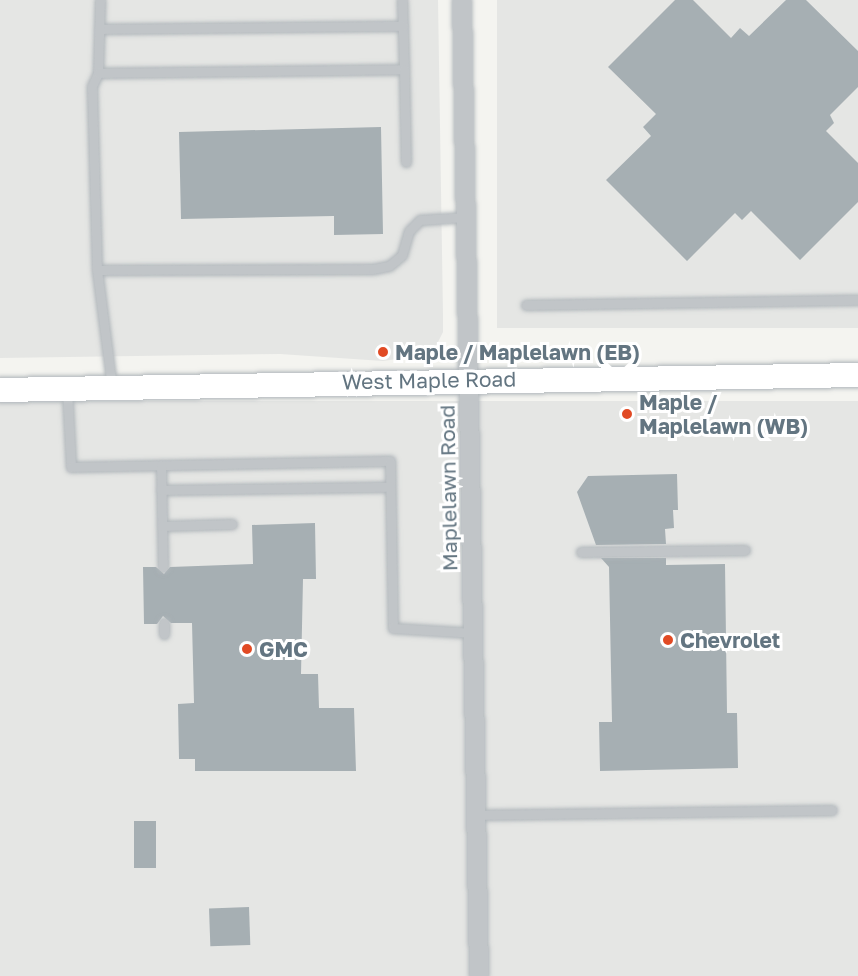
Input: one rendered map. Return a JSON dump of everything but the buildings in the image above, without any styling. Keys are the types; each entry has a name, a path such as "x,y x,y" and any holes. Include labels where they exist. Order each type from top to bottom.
{"main road":[{"name":"West Maple Road","path":"0,390 858,375"}],"street":[{"name":"Maplelawn Road","path":"462,0 479,976"}],"lane":[{"path":"100,0 98,73 92,86 96,270 112,387"},
{"path":"402,0 406,162"},
{"path":"99,29 403,26"},
{"path":"98,73 404,69"},
{"path":"96,270 373,269 389,266 402,255 409,231 420,220 465,217"},
{"path":"526,305 858,300"},
{"path":"67,388 71,467 390,461 393,628 473,633"},
{"path":"161,465 162,567"},
{"path":"161,490 390,487"},
{"path":"162,526 232,524"},
{"path":"581,552 745,550"},
{"path":"164,623 164,634"},
{"path":"476,815 832,810"}],"shaded area":[{"path":"0,0 438,0 443,332 432,354 383,361 280,354 0,358"},
{"path":"497,0 858,0 858,328 497,328"},
{"path":"0,401 858,401 858,976 0,976"}],"place":[{"name":"Maple / Maplelawn (EB)","path":"383,352"},
{"name":"Maple / Maplelawn (WB)","path":"627,414"},
{"name":"Chevrolet","path":"668,640"},
{"name":"GMC","path":"247,649"}]}
